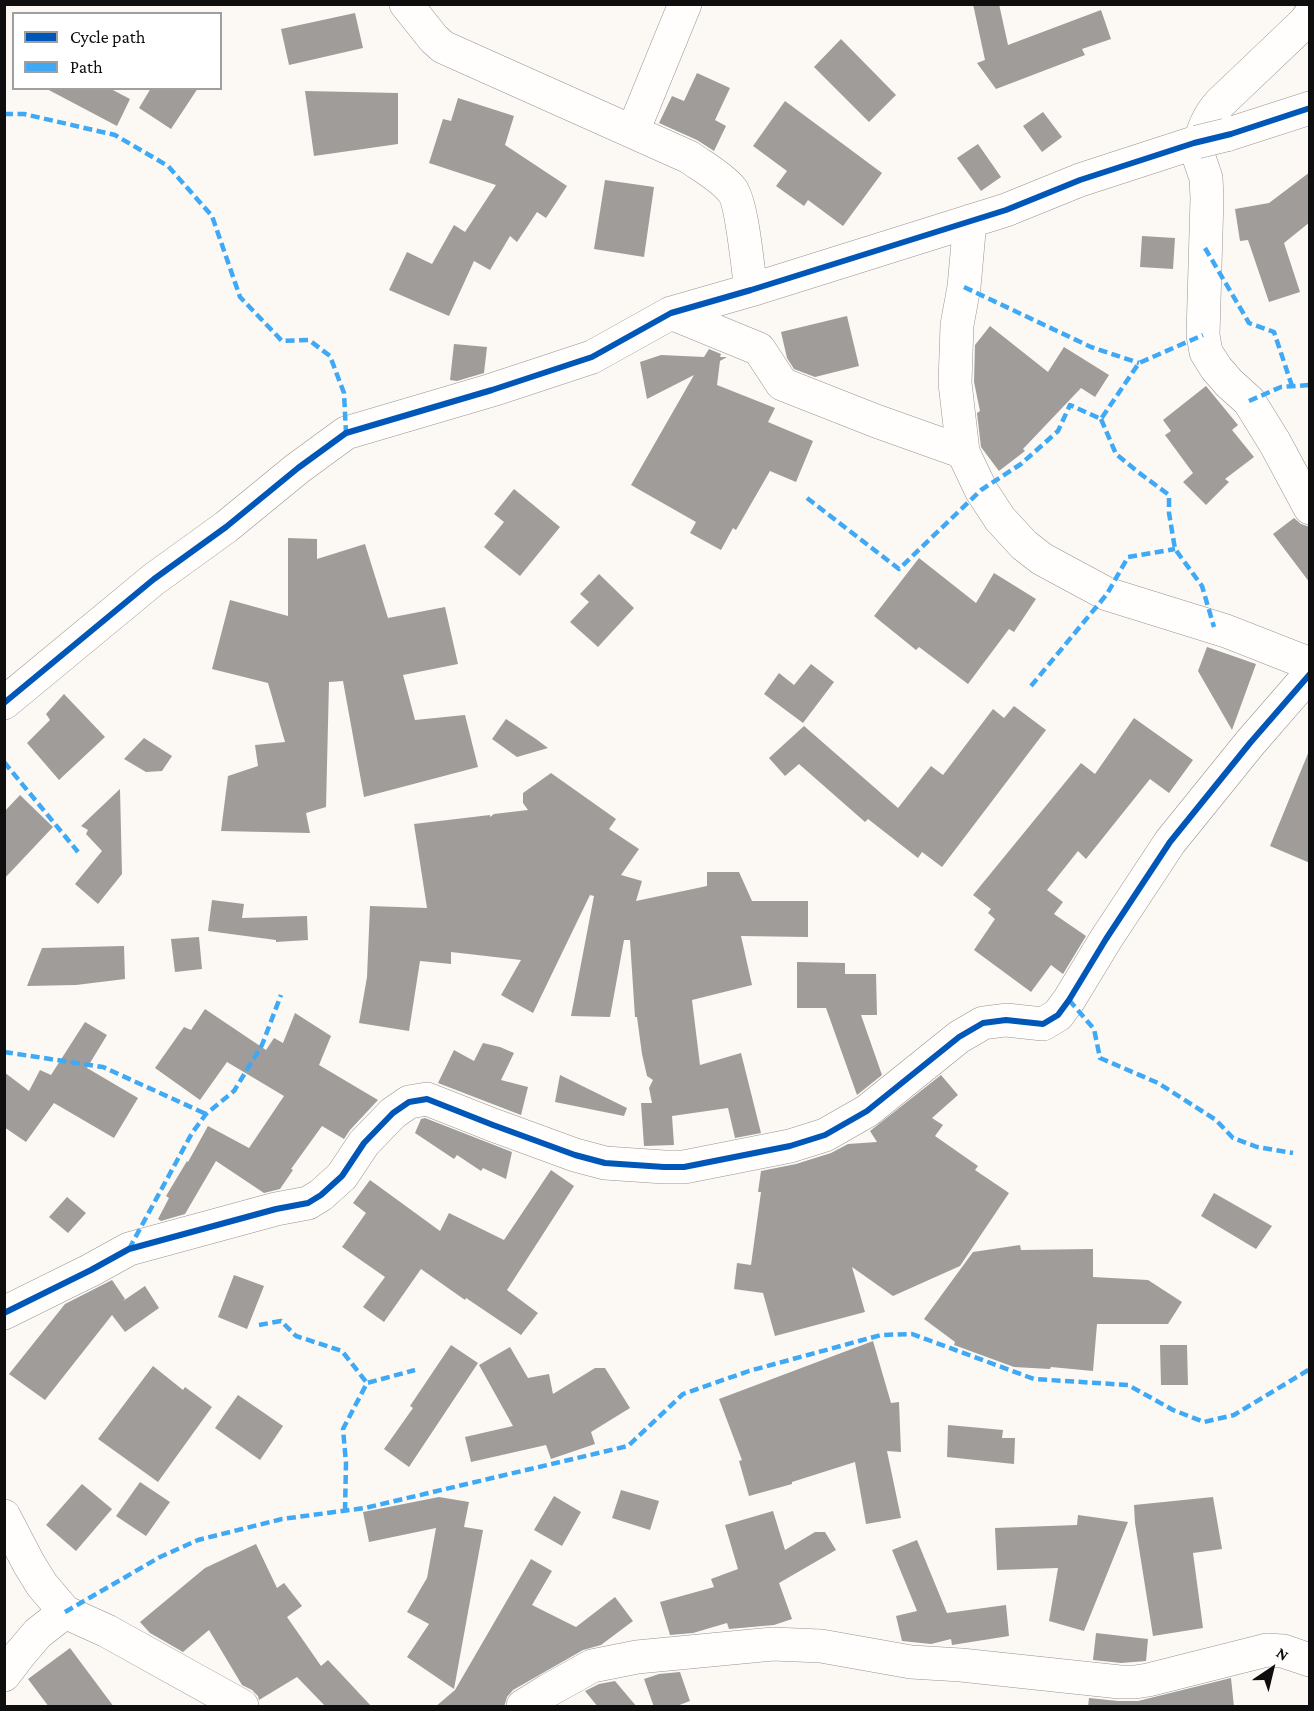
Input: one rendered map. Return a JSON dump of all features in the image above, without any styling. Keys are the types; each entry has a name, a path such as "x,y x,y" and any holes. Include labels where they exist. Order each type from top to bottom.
{"street":[{"path":"406,4 443,47 689,157 733,190 739,206 751,290"},
{"path":"633,131 685,4"},
{"path":"1206,140 1199,148 1202,132 1213,111 1310,15"},
{"path":"4,703 154,579 226,527 298,468 346,433 492,390 591,357 671,313 970,222 1080,180 1310,108"},
{"path":"1206,140 1203,334 1206,352 1222,375 1249,400 1310,508"},
{"path":"970,222 964,287 957,325 955,383 963,452 981,490 1000,519 1024,545 1041,559 1107,594 1227,631 1310,663"},
{"path":"671,313 759,349 782,384 963,452"},
{"path":"4,1313 129,1249 276,1209 308,1203 321,1195 342,1176 364,1143 393,1113 409,1102 427,1099 555,1148 605,1163 684,1167 790,1146 825,1135 867,1111 959,1037 982,1023 1006,1020 1043,1024 1058,1015 1170,842 1250,743 1310,674"},
{"path":"4,1516 42,1585 64,1612 107,1631 242,1707"},
{"path":"4,1675 38,1633 64,1612"},
{"path":"523,1707 592,1666 637,1657 773,1644 821,1646 911,1662 1120,1682 1148,1680 1267,1650 1283,1651 1310,1660"}],"building":[{"path":"973,4 999,4 1008,45 1101,10 1111,39 1082,49 1085,55 996,89 977,63 985,60"},
{"path":"355,13 363,48 289,65 281,29"},
{"path":"841,39 896,95 869,122 814,67"},
{"path":"697,73 730,88 715,120 726,126 714,151 697,140 659,123 672,96 684,101"},
{"path":"49,90 113,90 130,99 117,126"},
{"path":"150,90 197,90 171,129 139,108"},
{"path":"305,91 398,93 398,144 314,156"},
{"path":"458,98 514,116 505,145 567,186 546,218 537,212 517,242 510,236 490,270 474,261 449,316 389,290 407,252 432,264 454,225 465,232 496,185 429,163 443,119 451,121"},
{"path":"785,101 882,173 843,226 808,200 804,206 776,186 787,171 753,146"},
{"path":"1043,112 1062,137 1042,152 1023,126"},
{"path":"978,144 1001,177 981,191 957,158"},
{"path":"1310,172 1310,222 1284,243 1300,292 1269,302 1248,240 1240,241 1235,209 1269,203"},
{"path":"605,180 654,187 644,257 594,249"},
{"path":"1142,236 1175,238 1173,269 1140,267"},
{"path":"847,316 859,366 815,377 794,369 787,358 781,332"},
{"path":"990,326 1048,372 1064,347 1109,375 1095,397 1081,388 1023,449 1025,451 999,471 981,447 977,413 980,411 974,382 975,345"},
{"path":"454,344 487,347 484,373 457,381 450,380"},
{"path":"709,349 721,354 720,357 727,357 720,361 717,385 775,408 768,422 813,441 796,482 770,471 736,530 733,528 721,550 690,533 696,522 631,485 694,375 647,399 640,362 661,355 704,357"},
{"path":"1206,386 1238,425 1232,430 1254,457 1225,479 1229,482 1206,505 1183,482 1193,473 1165,435 1171,431 1163,420"},
{"path":"514,489 560,527 520,576 484,547 504,522 494,514"},
{"path":"1294,518 1310,527 1310,583 1273,534"},
{"path":"288,538 317,539 317,559 365,544 388,618 445,607 458,664 403,675 415,720 465,715 478,767 364,797 343,681 329,682 326,807 306,813 310,833 221,831 228,776 258,766 255,745 285,742 268,683 212,669 230,600 288,616"},
{"path":"919,558 976,603 994,573 1036,599 1014,632 1009,629 968,684 919,647 916,650 874,616"},
{"path":"599,574 634,608 598,647 570,622 589,602 580,594"},
{"path":"1207,647 1256,664 1232,730 1198,671"},
{"path":"811,664 834,682 803,723 764,694 779,673 794,685"},
{"path":"64,694 105,737 59,780 27,743 50,720 46,714"},
{"path":"1014,706 1046,730 942,867 922,852 918,858 868,819 865,822 799,764 785,776 769,758 804,726 898,808 931,766 943,775 993,709 1004,718"},
{"path":"1134,718 1193,760 1169,793 1150,779 1086,859 1078,851 1047,890 1063,902 1054,914 1086,936 1063,974 1051,965 1031,992 974,950 995,919 988,913 991,909 973,895 1081,763 1095,774"},
{"path":"506,719 548,748 517,757 492,739"},
{"path":"144,738 172,756 162,771 146,772 124,759"},
{"path":"1310,751 1310,863 1270,846"},
{"path":"551,773 616,819 609,829 639,849 621,875 642,881 636,901 707,886 707,872 739,872 752,901 808,901 808,937 741,936 752,985 692,1000 700,1065 741,1053 761,1133 735,1138 728,1108 672,1116 674,1145 644,1146 641,1103 652,1103 649,1088 653,1080 647,1076 637,1017 635,1017 630,940 624,940 610,1017 571,1016 594,896 590,895 533,1013 501,995 521,960 451,952 451,964 420,961 409,1031 359,1023 367,977 370,906 427,908 414,824 490,815 490,817 494,814 528,810 523,803 523,793"},
{"path":"120,789 122,874 98,904 75,884 102,851 86,834 88,830 81,826"},
{"path":"20,795 53,827 4,879 4,812"},
{"path":"212,900 244,904 242,918 307,916 308,940 276,942 276,940 208,931"},
{"path":"199,937 202,969 175,972 171,939"},
{"path":"124,946 125,979 76,985 27,986 42,948"},
{"path":"797,962 845,963 845,974 876,974 877,1015 861,1015 882,1075 857,1095 826,1008 797,1008"},
{"path":"205,1009 266,1050 274,1038 283,1043 295,1013 331,1036 319,1065 378,1100 344,1139 322,1126 291,1169 293,1170 280,1189 264,1193 216,1161 185,1214 161,1221 158,1219 169,1198 166,1196 208,1126 249,1148 284,1096 227,1062 200,1100 155,1068 184,1027 191,1030"},
{"path":"85,1022 107,1035 87,1068 138,1098 114,1138 54,1103 26,1142 4,1127 4,1072 29,1091 40,1070 51,1075"},
{"path":"483,1043 514,1053 501,1080 528,1087 521,1115 438,1083 454,1050 474,1061"},
{"path":"560,1075 627,1108 624,1116 555,1102"},
{"path":"941,1075 958,1095 932,1118 943,1125 935,1136 978,1166 975,1170 1009,1193 960,1266 893,1296 852,1267 865,1312 775,1336 763,1293 734,1289 737,1263 751,1265 761,1192 758,1192 761,1171 796,1164 831,1153 848,1144 877,1142 870,1131"},
{"path":"425,1118 512,1152 506,1179 483,1168 481,1171 457,1155 454,1159 415,1133 421,1119"},
{"path":"551,1170 574,1186 507,1290 538,1313 521,1335 421,1269 384,1322 363,1307 385,1277 342,1247 366,1213 353,1203 370,1180 440,1231 449,1213 504,1240"},
{"path":"1214,1193 1272,1226 1256,1249 1201,1216"},
{"path":"67,1197 86,1213 68,1233 49,1217"},
{"path":"1020,1245 1021,1250 1093,1249 1093,1277 1148,1280 1182,1302 1168,1324 1097,1324 1093,1371 1051,1367 1050,1369 1014,1367 954,1345 955,1342 924,1319 973,1252"},
{"path":"234,1275 264,1286 247,1329 218,1317"},
{"path":"112,1280 125,1299 123,1301 145,1286 159,1308 125,1332 112,1315 45,1400 9,1374 65,1304"},
{"path":"873,1341 891,1403 899,1402 901,1452 887,1451 901,1518 866,1524 855,1462 749,1496 739,1461 742,1460 719,1399"},
{"path":"451,1345 478,1363 409,1467 384,1449 413,1408 410,1406"},
{"path":"1160,1345 1187,1345 1188,1385 1161,1385"},
{"path":"510,1347 528,1378 549,1374 553,1394 595,1368 605,1368 630,1408 591,1432 595,1444 551,1459 546,1445 471,1462 465,1437 513,1426 479,1365"},
{"path":"153,1366 183,1390 185,1387 212,1407 158,1482 98,1439"},
{"path":"238,1395 283,1426 260,1460 215,1428"},
{"path":"948,1425 1003,1430 1002,1438 1015,1438 1014,1464 947,1457"},
{"path":"140,1482 170,1502 146,1536 116,1516"},
{"path":"82,1484 112,1509 76,1551 46,1525"},
{"path":"621,1490 659,1501 650,1530 612,1518"},
{"path":"554,1496 581,1512 562,1546 534,1530"},
{"path":"439,1497 469,1502 464,1527 483,1530 454,1689 407,1657 429,1624 407,1612 427,1578 436,1528 369,1542 363,1512"},
{"path":"1213,1497 1222,1549 1193,1553 1203,1628 1153,1636 1134,1505"},
{"path":"773,1511 785,1550 815,1532 825,1532 836,1550 779,1583 792,1619 774,1625 729,1629 727,1623 693,1633 670,1635 660,1602 714,1587 711,1579 738,1569 725,1525"},
{"path":"1078,1515 1128,1522 1084,1631 1049,1621 1058,1568 997,1570 995,1528 1077,1525"},
{"path":"917,1540 947,1613 1006,1605 1009,1636 952,1645 951,1639 931,1644 902,1641 896,1616 917,1611 892,1550"},
{"path":"256,1544 277,1588 284,1583 302,1606 287,1617 321,1666 328,1660 372,1707 326,1707 297,1677 259,1700 252,1690 242,1685 209,1630 183,1652 150,1633 140,1622 205,1568"},
{"path":"531,1559 552,1571 532,1605 576,1627 615,1597 633,1621 601,1645 583,1650 513,1690 507,1697 504,1707 435,1707 455,1690"},
{"path":"1096,1633 1148,1639 1146,1661 1121,1663 1093,1660"},
{"path":"70,1648 114,1707 49,1707 28,1679"},
{"path":"680,1672 690,1701 674,1707 654,1707 644,1679 659,1674"},
{"path":"1231,1678 1234,1707 1088,1707 1089,1698 1138,1701"},
{"path":"615,1681 637,1707 598,1707 585,1691 599,1684"}],"marked path":[{"path":"4,114 24,114 115,135 168,166 212,216 240,297 282,341 309,340 330,356 344,393 346,433"},
{"path":"1205,248 1249,323 1274,332 1292,386"},
{"path":"964,287 1091,347 1139,363"},
{"path":"807,498 899,569 981,490 1021,464 1058,431 1070,405 1101,419 1139,363 1203,335"},
{"path":"1249,401 1281,387 1310,385"},
{"path":"1101,419 1116,454 1169,495 1169,513 1175,549 1202,586 1214,627"},
{"path":"1031,686 1107,594 1128,557 1175,549"},
{"path":"4,762 78,852"},
{"path":"129,1249 192,1133 206,1114 234,1091 262,1045 281,995"},
{"path":"1069,1000 1094,1029 1100,1058 1158,1083 1216,1120 1233,1138 1257,1147 1293,1153"},
{"path":"4,1052 103,1067 206,1114"},
{"path":"259,1325 281,1321 296,1336 342,1351 367,1383"},
{"path":"65,1612 160,1557 198,1540 282,1519 365,1508 628,1446 683,1394 749,1371 881,1335 912,1334 1034,1379 1128,1385 1173,1410 1204,1422 1234,1415 1310,1369"},
{"path":"345,1511 346,1463 343,1429 367,1383 415,1370"}],"cycle path":[{"path":"4,703 154,579 226,527 298,468 346,433 492,390 592,357 671,313 1006,210 1080,180 1310,108"},
{"path":"4,1313 129,1249 276,1209 308,1203 321,1195 342,1176 364,1143 393,1113 409,1102 427,1099 575,1155 605,1163 684,1167 790,1146 825,1135 867,1111 959,1037 983,1023 1006,1020 1043,1024 1058,1015 1170,842 1250,743 1310,674"}]}
